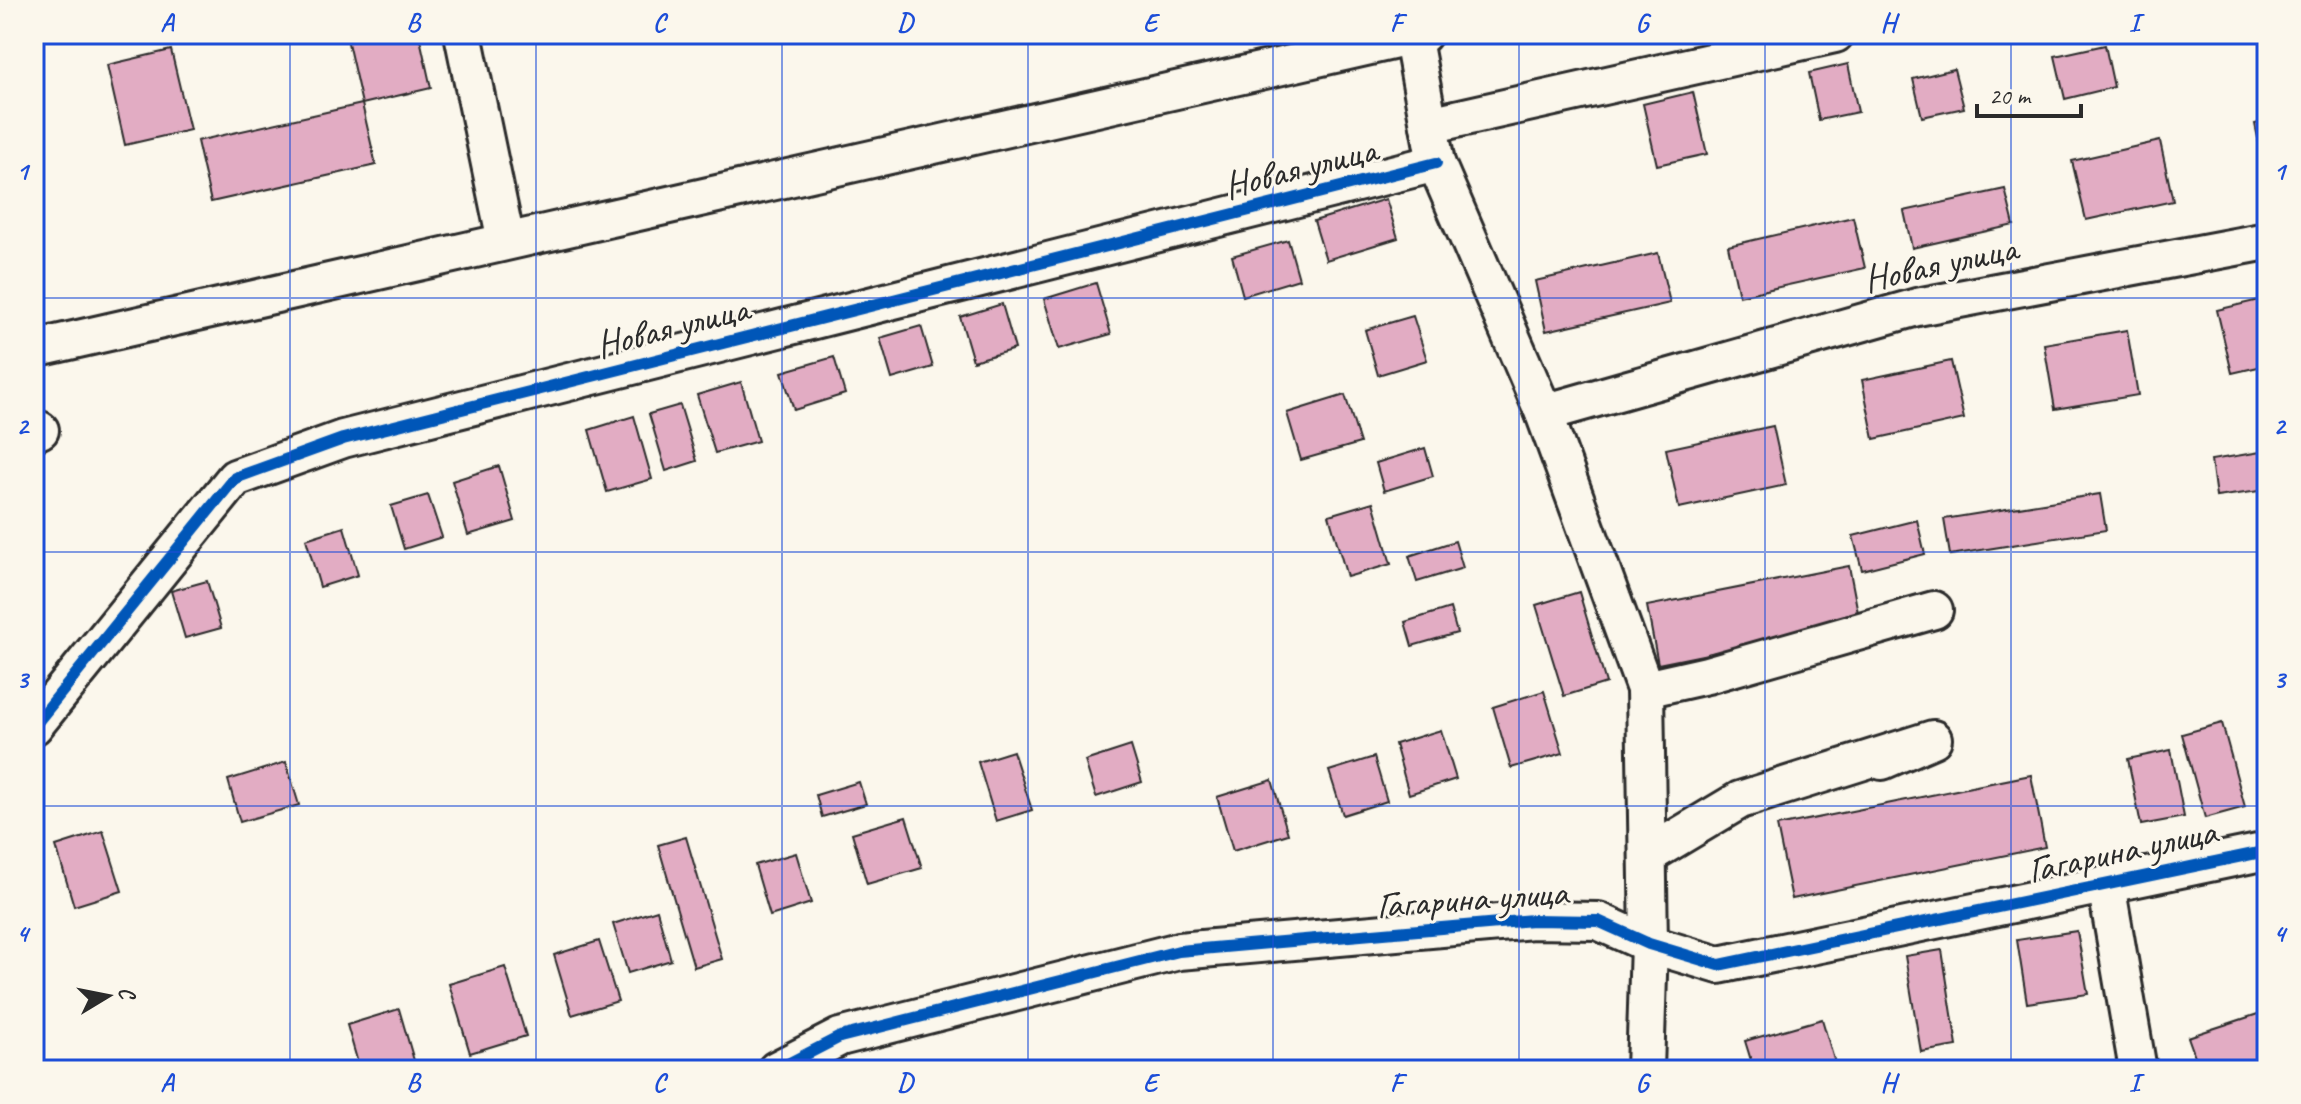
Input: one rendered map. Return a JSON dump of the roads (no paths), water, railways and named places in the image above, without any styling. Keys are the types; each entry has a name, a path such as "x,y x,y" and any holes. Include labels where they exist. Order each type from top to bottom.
{"street":[{"path":"463,34 506,241"},
{"name":"Новая улица","path":"1429,125 1835,34"},
{"path":"34,349 1416,35 1436,163 1544,413 1645,689 1649,944 1645,1070"},
{"name":"Новая улица","path":"34,726 235,478 343,439 1436,163"},
{"name":"Новая улица","path":"1544,413 1917,307 2267,241"},
{"path":"1645,689 1707,675 1934,610"},
{"path":"1648,855 1740,800 1933,739 1882,761"},
{"name":"Гагарина улица","path":"776,1070 840,1037 1179,951 1533,920 1598,921 1649,944 1719,965 2267,851"},
{"path":"2106,884 2138,1070"}]}
